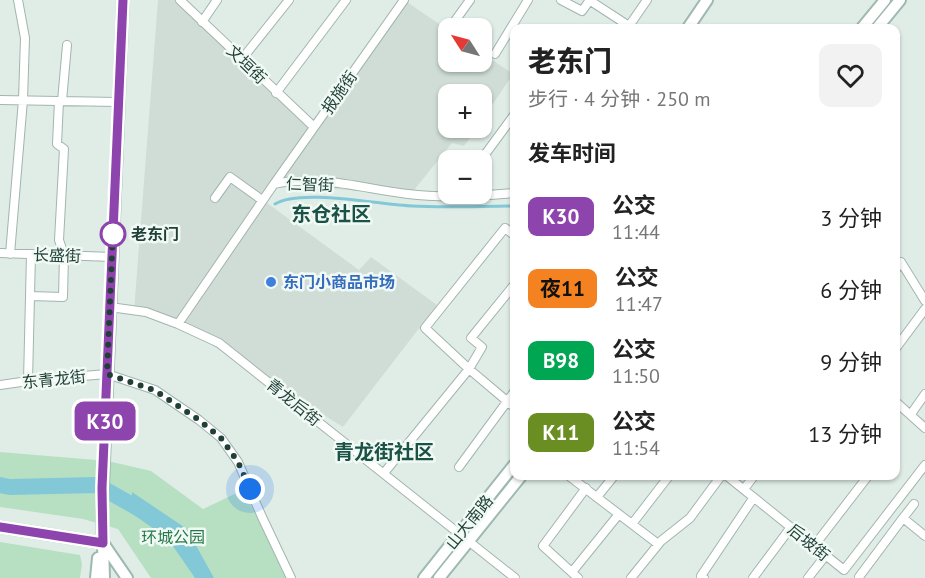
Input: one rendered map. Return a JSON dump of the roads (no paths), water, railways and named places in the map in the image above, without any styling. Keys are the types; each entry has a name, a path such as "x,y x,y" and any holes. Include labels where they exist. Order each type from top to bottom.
{"main road":[{"path":"104,578 103,466 123,0"},
{"path":"691,24 706,0"},
{"path":"865,24 885,0"},
{"path":"880,24 900,0"},
{"name":"山大南路","path":"439,578 510,471"},
{"name":"山大南路","path":"424,578 518,480"},
{"path":"5,527 103,543 127,578"},
{"path":"96,578 103,543"}],"street":[{"path":"10,254 23,100 25,38 18,0"},
{"name":"文垣街","path":"180,0 314,128"},
{"path":"202,21 217,0"},
{"path":"242,59 288,0"},
{"path":"276,93 346,0"},
{"name":"报施街","path":"274,184 404,0"},
{"path":"457,18 470,0"},
{"path":"513,24 528,0"},
{"path":"561,0 582,11 589,0 624,24"},
{"path":"630,24 647,0"},
{"path":"495,54 510,29"},
{"path":"30,296 63,297 64,255 59,240 64,149 57,144 67,45"},
{"path":"0,100 118,102"},
{"path":"488,150 510,120"},
{"path":"215,198 230,177 262,200"},
{"name":"仁智街","path":"178,324 274,184 291,180 410,195 438,194"},
{"name":"仁智街","path":"492,193 510,193"},
{"path":"510,232 505,228 425,328 510,403"},
{"name":"长盛街","path":"0,253 113,257"},
{"path":"28,381 31,254"},
{"path":"900,263 925,301"},
{"path":"384,473 469,369 482,347 471,338 510,290"},
{"name":"青龙后街","path":"110,307 146,312 219,343 465,536 515,578"},
{"path":"900,343 925,309"},
{"name":"东青龙街","path":"0,385 107,374 154,390 199,420 221,438 238,462 291,578"},
{"path":"911,414 925,394"},
{"path":"459,467 510,405"},
{"path":"900,405 925,428"},
{"name":"后坡街","path":"732,480 844,570 925,465"},
{"path":"574,480 658,544"},
{"path":"597,497 611,480"},
{"path":"632,524 666,480"},
{"path":"631,578 658,544 690,518 718,480"},
{"path":"744,489 751,480"},
{"path":"814,546 865,480"},
{"path":"586,489 543,546 575,575 619,514"},
{"path":"704,578 701,576 753,500"},
{"path":"844,570 860,577 914,504"},
{"path":"903,518 925,536"},
{"path":"753,578 791,527"},
{"path":"808,578 826,555"}],"water":[{"path":"132,492 187,529 214,578 195,578 168,539 130,512"}],"waterway":[{"path":"275,204 287,199 321,197 412,206 510,206"},
{"path":"0,485 10,487 97,485 150,515"}],"place":[{"name":"老东门","path":"113,234"},
{"name":"东门小商品市场","path":"271,282"}],"district":[{"name":"东仓社区","path":"331,214"},
{"name":"青龙街社区","path":"384,452"}],"park label":[{"name":"环城公园","path":"173,537"}]}
